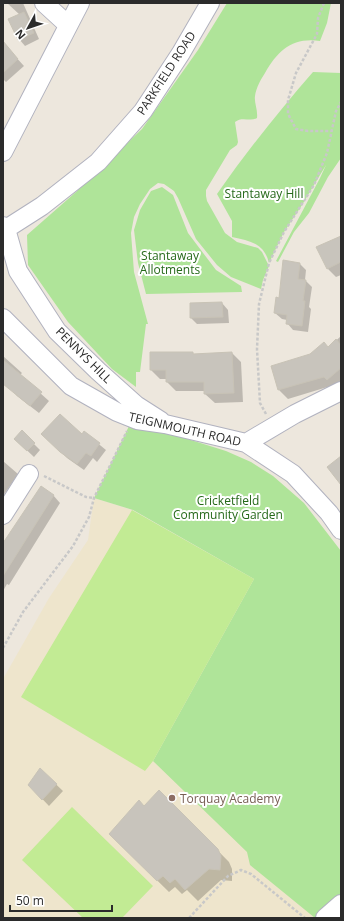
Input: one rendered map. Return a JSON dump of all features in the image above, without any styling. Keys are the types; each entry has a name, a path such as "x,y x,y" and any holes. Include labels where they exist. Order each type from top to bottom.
{"street":[{"path":"44,3 68,24"},
{"path":"3,152 80,3"},
{"name":"PARKFIELD ROAD","path":"5,227 42,206 98,162 143,111 181,53 210,3"},
{"name":"PENNYS HILL","path":"5,227 18,272 57,331 136,406 166,424"},
{"name":"TEIGNMOUTH ROAD","path":"3,318 71,386 117,412 137,420 166,424 246,443 295,414 341,391"},
{"path":"246,443 292,474 329,513 341,530"},
{"path":"3,515 29,474"},
{"path":"325,918 341,904"}],"path":[{"path":"324,3 318,18 318,34 296,73 288,100 288,114 296,129 308,131 331,131"},
{"path":"272,428 260,403 257,349 259,304 269,263 284,232 314,185 328,153 336,111 341,102"},
{"path":"3,648 23,612 73,546 89,518 94,498 130,424"},
{"path":"29,474 33,472 86,497 94,498"},
{"path":"189,918 228,876 241,870 251,874 305,918"}],"shaded area":[{"name":"Torquay Academy","path":"94,498 132,510 254,579 341,551 341,918 3,918 3,679 49,598 88,540"}],"green space":[{"path":"227,3 331,3 327,23 320,41 310,40 294,43 281,52 270,65 260,81 256,93 255,99 257,118 240,119 235,122 238,142 237,145 230,150 206,190 207,201 225,233 237,242 258,248 262,252 269,266 261,289 231,277 217,265 196,239 174,191 164,184 158,183 150,189 140,204 134,217 131,233 134,272 148,324 146,324 140,372 136,372 136,387 112,369 68,322 28,265 27,235 76,192 142,129 198,50"},
{"name":"Stantaway Hill","path":"313,72 341,73 341,158 328,177 309,213 294,232 278,262 276,261 326,165 284,232 269,263 267,256 260,247 245,240 232,237 232,221 217,194 288,101"},
{"name":"Stantaway Allotments","path":"162,187 173,195 188,233 216,270 241,286 242,292 146,294 138,263 134,230 140,210 151,191"},
{"name":"Cricketfield Community Garden","path":"130,424 150,431 165,432 226,451 251,462 273,476 304,503 341,551 341,904 325,918 315,918 250,865 247,852 153,761 254,579 133,510 94,498"},
{"path":"132,510 254,579 153,761 145,771 21,697"},
{"path":"72,807 153,886 122,918 83,918 22,860"}],"building":[{"path":"24,12 34,33 18,40 8,19"},
{"path":"3,41 18,59 3,73"},
{"path":"341,236 341,262 327,269 316,247"},
{"path":"283,260 300,263 298,279 306,280 302,326 286,324 287,315 274,313 276,297 279,298"},
{"path":"222,302 223,317 190,318 190,303"},
{"path":"336,339 341,345 341,368 327,380 324,377 278,390 271,366 310,354 324,342 328,347"},
{"path":"150,352 193,352 193,354 232,352 234,393 204,394 204,382 166,382 166,370 150,370"},
{"path":"3,360 42,392 30,406 3,384"},
{"path":"60,414 82,434 84,431 100,443 91,456 86,453 77,464 60,452 41,434"},
{"path":"22,430 35,443 27,451 14,439"},
{"path":"341,456 341,485 327,467"},
{"path":"41,486 54,495 3,576 3,543"},
{"path":"40,768 57,784 42,800 28,785"},
{"path":"159,790 218,849 221,856 220,870 209,869 185,890 175,879 170,883 163,876 157,881 109,834 139,800 144,806"}],"place":[{"name":"Torquay Academy","path":"172,798"}]}
